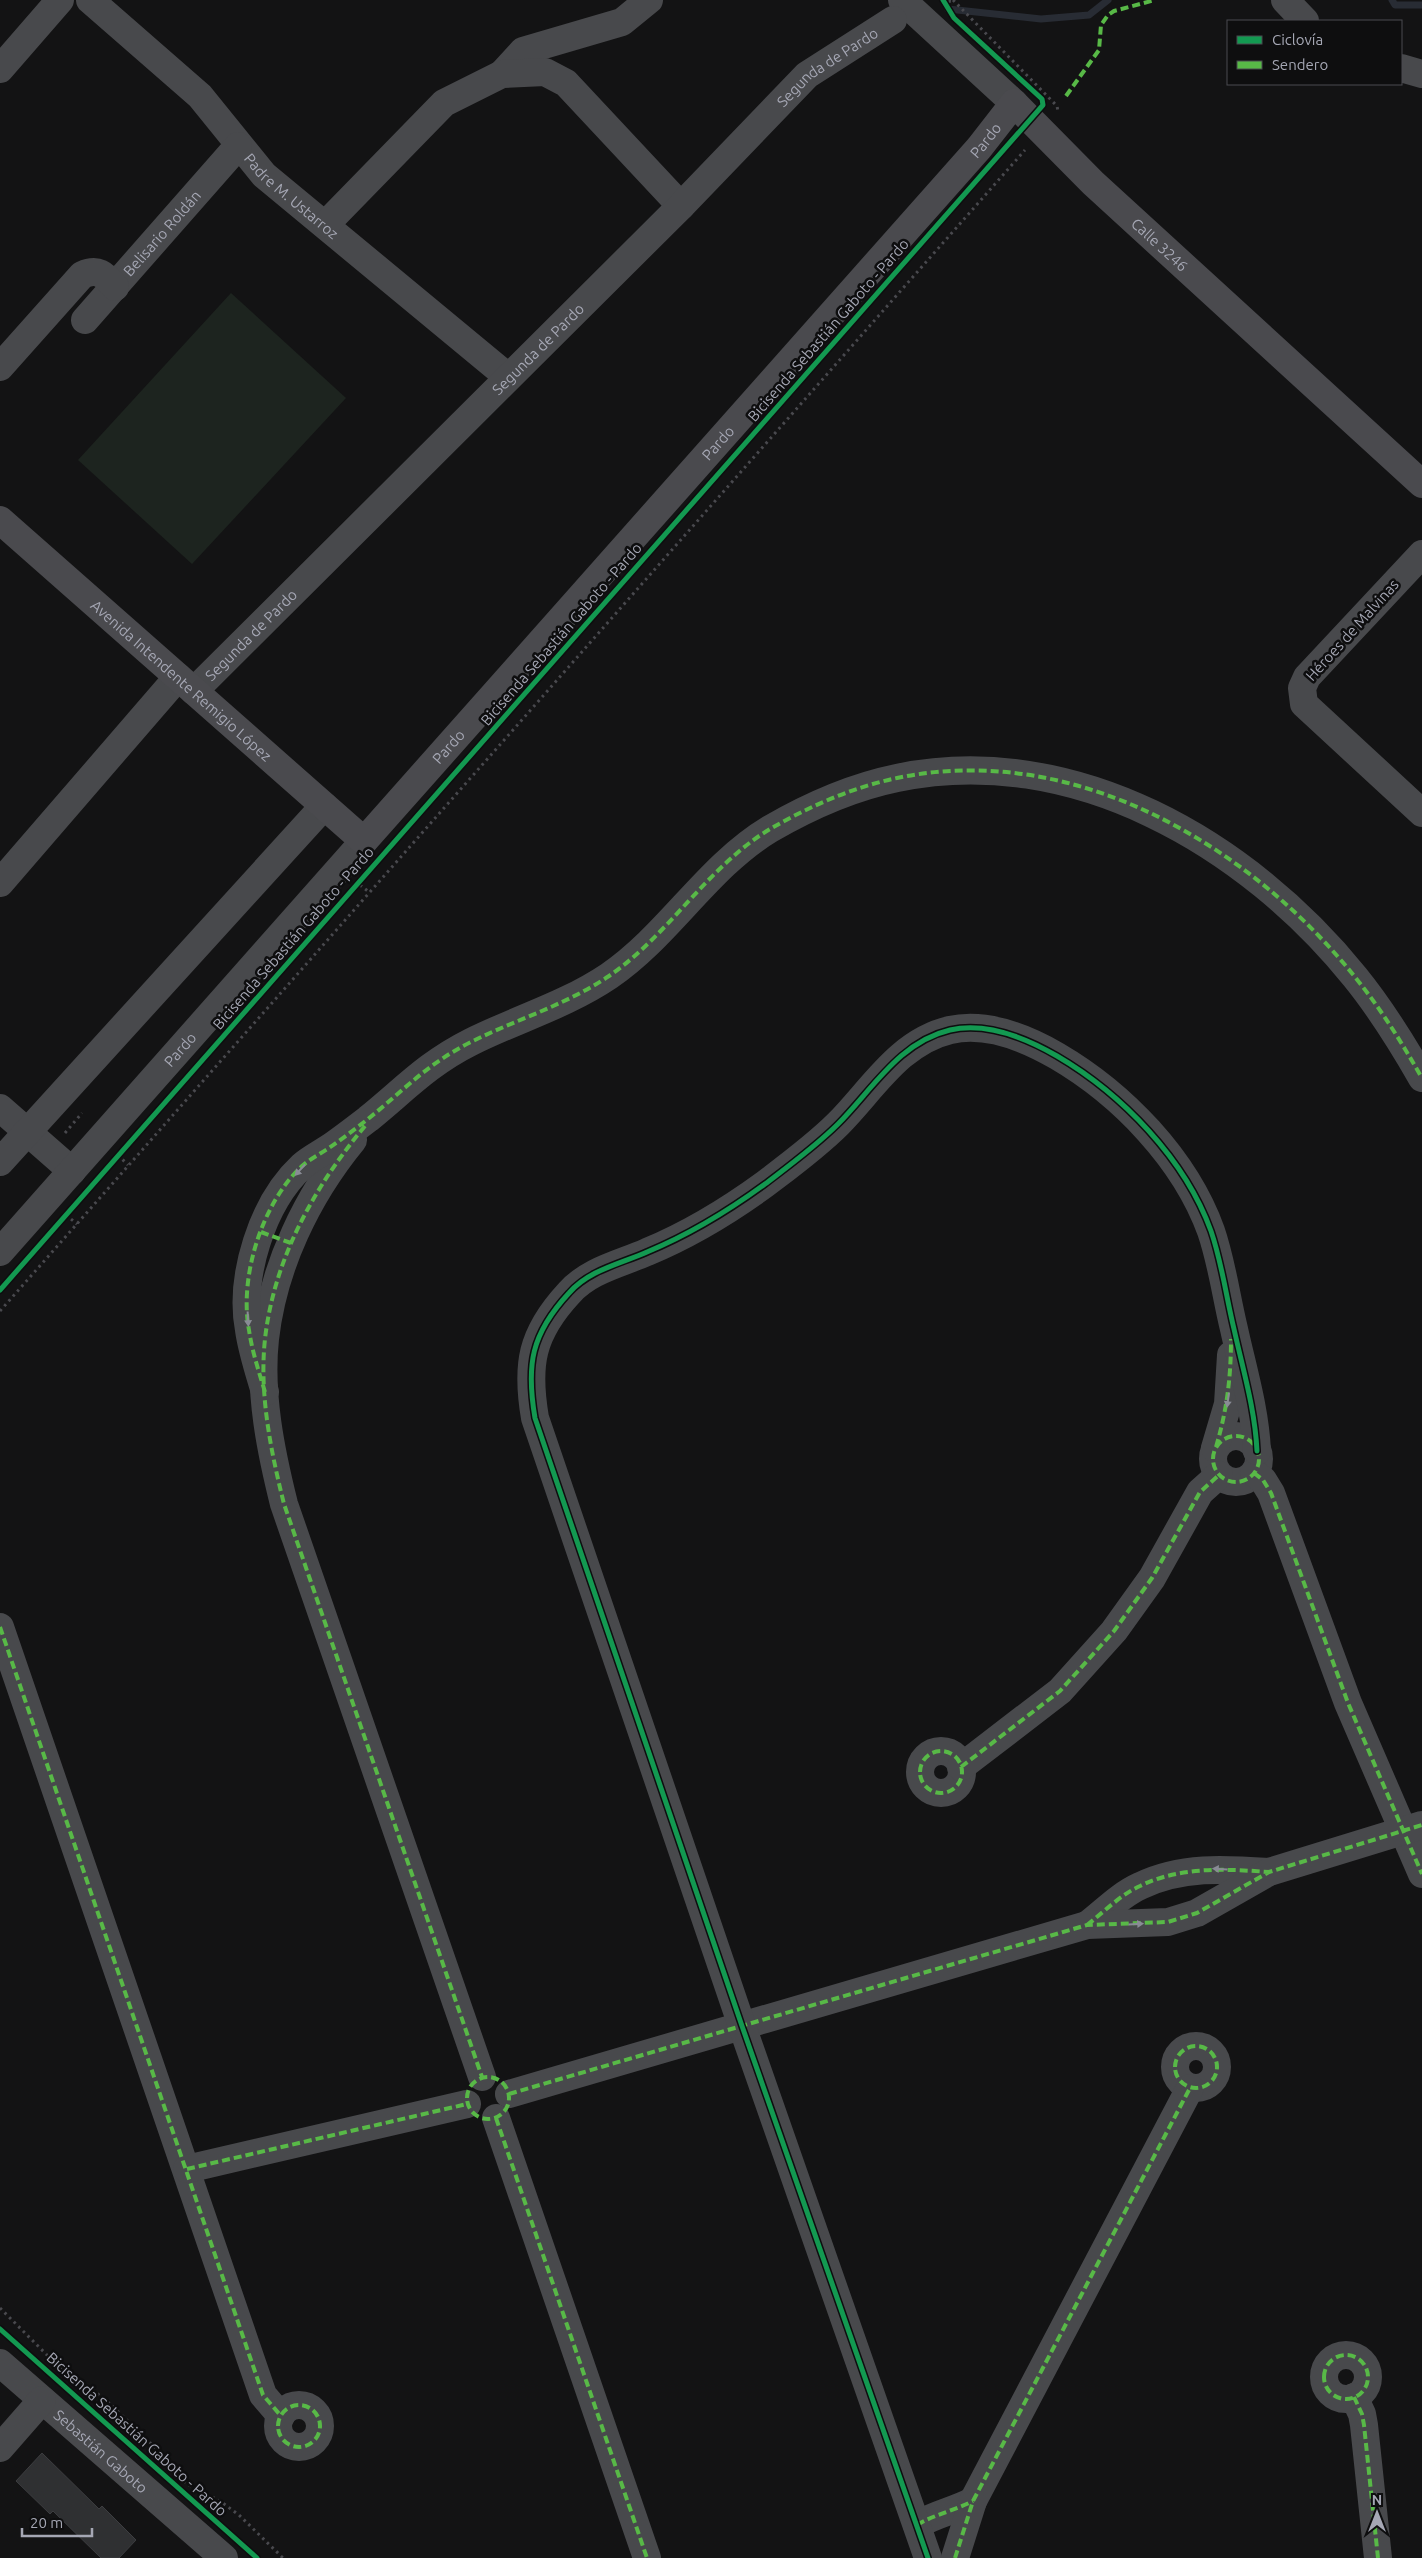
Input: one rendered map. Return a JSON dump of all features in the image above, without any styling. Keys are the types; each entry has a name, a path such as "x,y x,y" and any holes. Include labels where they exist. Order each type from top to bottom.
{"main road":[{"name":"Calle 3246","path":"1028,110 1092,183 1422,484"},
{"name":"Pardo","path":"364,841 979,148 1028,110"},
{"name":"Avenida Intendente Remigio López","path":"0,520 364,841"}],"street":[{"path":"0,69 60,0"},
{"name":"Padre M. Ustarroz","path":"90,0 200,96 238,146 264,175 326,224 508,377"},
{"path":"326,224 444,103 502,74 523,51 622,22 649,0"},
{"path":"1285,0 1304,20"},
{"name":"Calle 3246","path":"897,10 1028,110"},
{"name":"Segunda de Pardo","path":"0,883 186,684 508,377 681,206 808,75 897,10"},
{"path":"1402,68 1422,74"},
{"path":"502,74 545,72 566,83 681,206"},
{"name":"Belisario Roldán","path":"85,320 238,146"},
{"path":"0,367 82,275 92,271 105,274 115,286"},
{"name":"Héroes de Malvinas","path":"1422,554 1307,677 1302,688 1304,704 1422,813"},
{"path":"265,1392 248,1326 247,1291 253,1254 266,1218 286,1186 302,1166 340,1141 380,1109 416,1076 443,1056 475,1039 548,1010 611,974 642,950 708,880 766,831 849,792 896,778 943,772 987,772 1059,779 1104,793 1188,832 1235,863 1274,894 1353,974 1382,1011 1422,1078"},
{"path":"0,1162 324,806"},
{"name":"Pardo","path":"0,1252 364,841"},
{"path":"928,2558 742,2026 536,1418 530,1388 532,1355 540,1333 555,1310 582,1280 691,1230 723,1213 762,1186 838,1124 886,1069 908,1051 933,1036 952,1030 978,1029 1004,1033 1025,1041 1074,1066 1120,1104 1150,1133 1185,1180 1211,1229 1255,1421 1255,1462 1244,1480 1236,1482 1228,1481 1217,1462 1230,1384 1230,1316"},
{"path":"0,1108 72,1171"},
{"path":"380,1109 338,1158 315,1194 291,1243 276,1285 265,1340 265,1392 274,1465 284,1504 482,2077"},
{"path":"261,1232 291,1243"},
{"path":"961,1767 1060,1690 1131,1609 1152,1578 1217,1462 1227,1438 1235,1436 1250,1441 1255,1462 1271,1493 1348,1703 1412,1828 1422,1874"},
{"path":"0,1628 264,2395 281,2416"},
{"path":"509,2094 1087,1925 1168,1922 1196,1913 1268,1872 1412,1828"},
{"path":"1087,1925 1126,1894 1156,1880 1194,1870 1213,1868 1268,1872"},
{"path":"489,2076 502,2081 509,2094 507,2108 496,2118 482,2119 475,2116 467,2104 467,2091 476,2080 482,2077 489,2076"},
{"path":"955,2558 973,2501 1190,2088"},
{"path":"187,2170 467,2104"},
{"path":"496,2118 647,2558"},
{"name":"Sebastián Gaboto","path":"0,2363 224,2558"},
{"path":"1354,2397 1363,2420 1378,2558"},
{"path":"0,2448 42,2400"},
{"path":"916,2526 931,2516 955,2510 973,2501"}],"path":[{"path":"0,1311 1028,110 1058,113 1057,106 953,1 943,0"},
{"path":"943,0 948,9"},
{"path":"49,1151 83,1111"},
{"path":"112,1163 125,1148"},
{"path":"59,1222 72,1208"},
{"path":"0,2308 53,2361 106,2400 168,2460 187,2484 211,2496 239,2515 283,2558"}],"shaded area":[{"path":"231,293 346,398 192,564 78,460"}],"building":[{"path":"42,2453 99,2509 102,2506 136,2540 119,2558 101,2558 53,2511 50,2514 16,2481"}],"waterway":[{"path":"948,9 1041,19 1089,15 1108,0"},
{"path":"1392,0 1395,5 1422,5"}],"marked path":[{"path":"1066,96 1099,50 1101,25 1108,15 1114,11 1155,0"},
{"path":"265,1392 249,1330 247,1287 257,1242 265,1220 275,1200 288,1181 302,1166 368,1119 429,1068 455,1050 576,995 609,976 651,941 727,862 770,829 831,799 880,782 897,778 963,770 1028,775 1091,790 1152,814 1209,846 1263,885 1312,929 1374,1001 1422,1078"},
{"path":"365,1126 346,1149 313,1199 299,1225 277,1281 265,1339 264,1381 267,1423 284,1504 482,2077"},
{"path":"261,1232 291,1243"},
{"path":"1216,1447 1228,1393 1231,1339"},
{"path":"1236,1436 1249,1440 1255,1446 1259,1459 1255,1472 1249,1478 1236,1482 1223,1478 1217,1472 1213,1459 1217,1446 1223,1440 1236,1436"},
{"path":"1254,1473 1263,1480 1271,1493 1348,1703 1422,1874"},
{"path":"961,1767 1060,1691 1114,1631 1152,1578 1200,1492 1219,1475"},
{"path":"0,1627 263,2395 281,2416"},
{"path":"945,1751 953,1754 959,1760 962,1772 959,1784 953,1790 937,1793 929,1790 923,1784 920,1768 923,1760 929,1754 945,1751"},
{"path":"509,2094 1087,1925 1168,1922 1197,1913 1269,1872 1422,1825"},
{"path":"1087,1925 1126,1894 1140,1886 1171,1875 1203,1870 1269,1872"},
{"path":"1200,2046 1208,2049 1214,2055 1217,2067 1214,2079 1208,2085 1192,2088 1184,2085 1178,2079 1175,2063 1178,2055 1184,2049 1200,2046"},
{"path":"492,2077 500,2080 506,2086 509,2098 506,2110 500,2116 484,2119 476,2116 470,2110 467,2094 470,2086 476,2080 492,2077"},
{"path":"955,2558 973,2501 1190,2088"},
{"path":"187,2169 467,2104"},
{"path":"496,2118 647,2558"},
{"path":"1346,2355 1358,2359 1364,2365 1368,2377 1364,2389 1358,2395 1346,2399 1334,2395 1328,2389 1324,2377 1328,2365 1334,2359 1346,2355"},
{"path":"1354,2397 1362,2414 1364,2425 1378,2558"},
{"path":"303,2405 311,2408 317,2414 320,2426 317,2438 311,2444 295,2447 287,2444 281,2438 278,2422 281,2414 287,2408 303,2405"},
{"path":"917,2525 973,2501"}],"cycle path":[{"name":"Bicisenda Sebastián Gaboto - Pardo","path":"0,1290 1043,105 1042,99 954,18 943,0"},
{"path":"928,2558 742,2026 535,1418 531,1382 534,1351 546,1322 577,1285 605,1268 637,1256 693,1230 751,1194 830,1132 875,1082 901,1056 916,1045 932,1036 950,1030 978,1028 1005,1033 1032,1043 1081,1071 1105,1089 1149,1131 1185,1179 1200,1204 1218,1255 1251,1405 1257,1451"},
{"name":"Bicisenda Sebastián Gaboto - Pardo","path":"0,2329 257,2558"}]}
